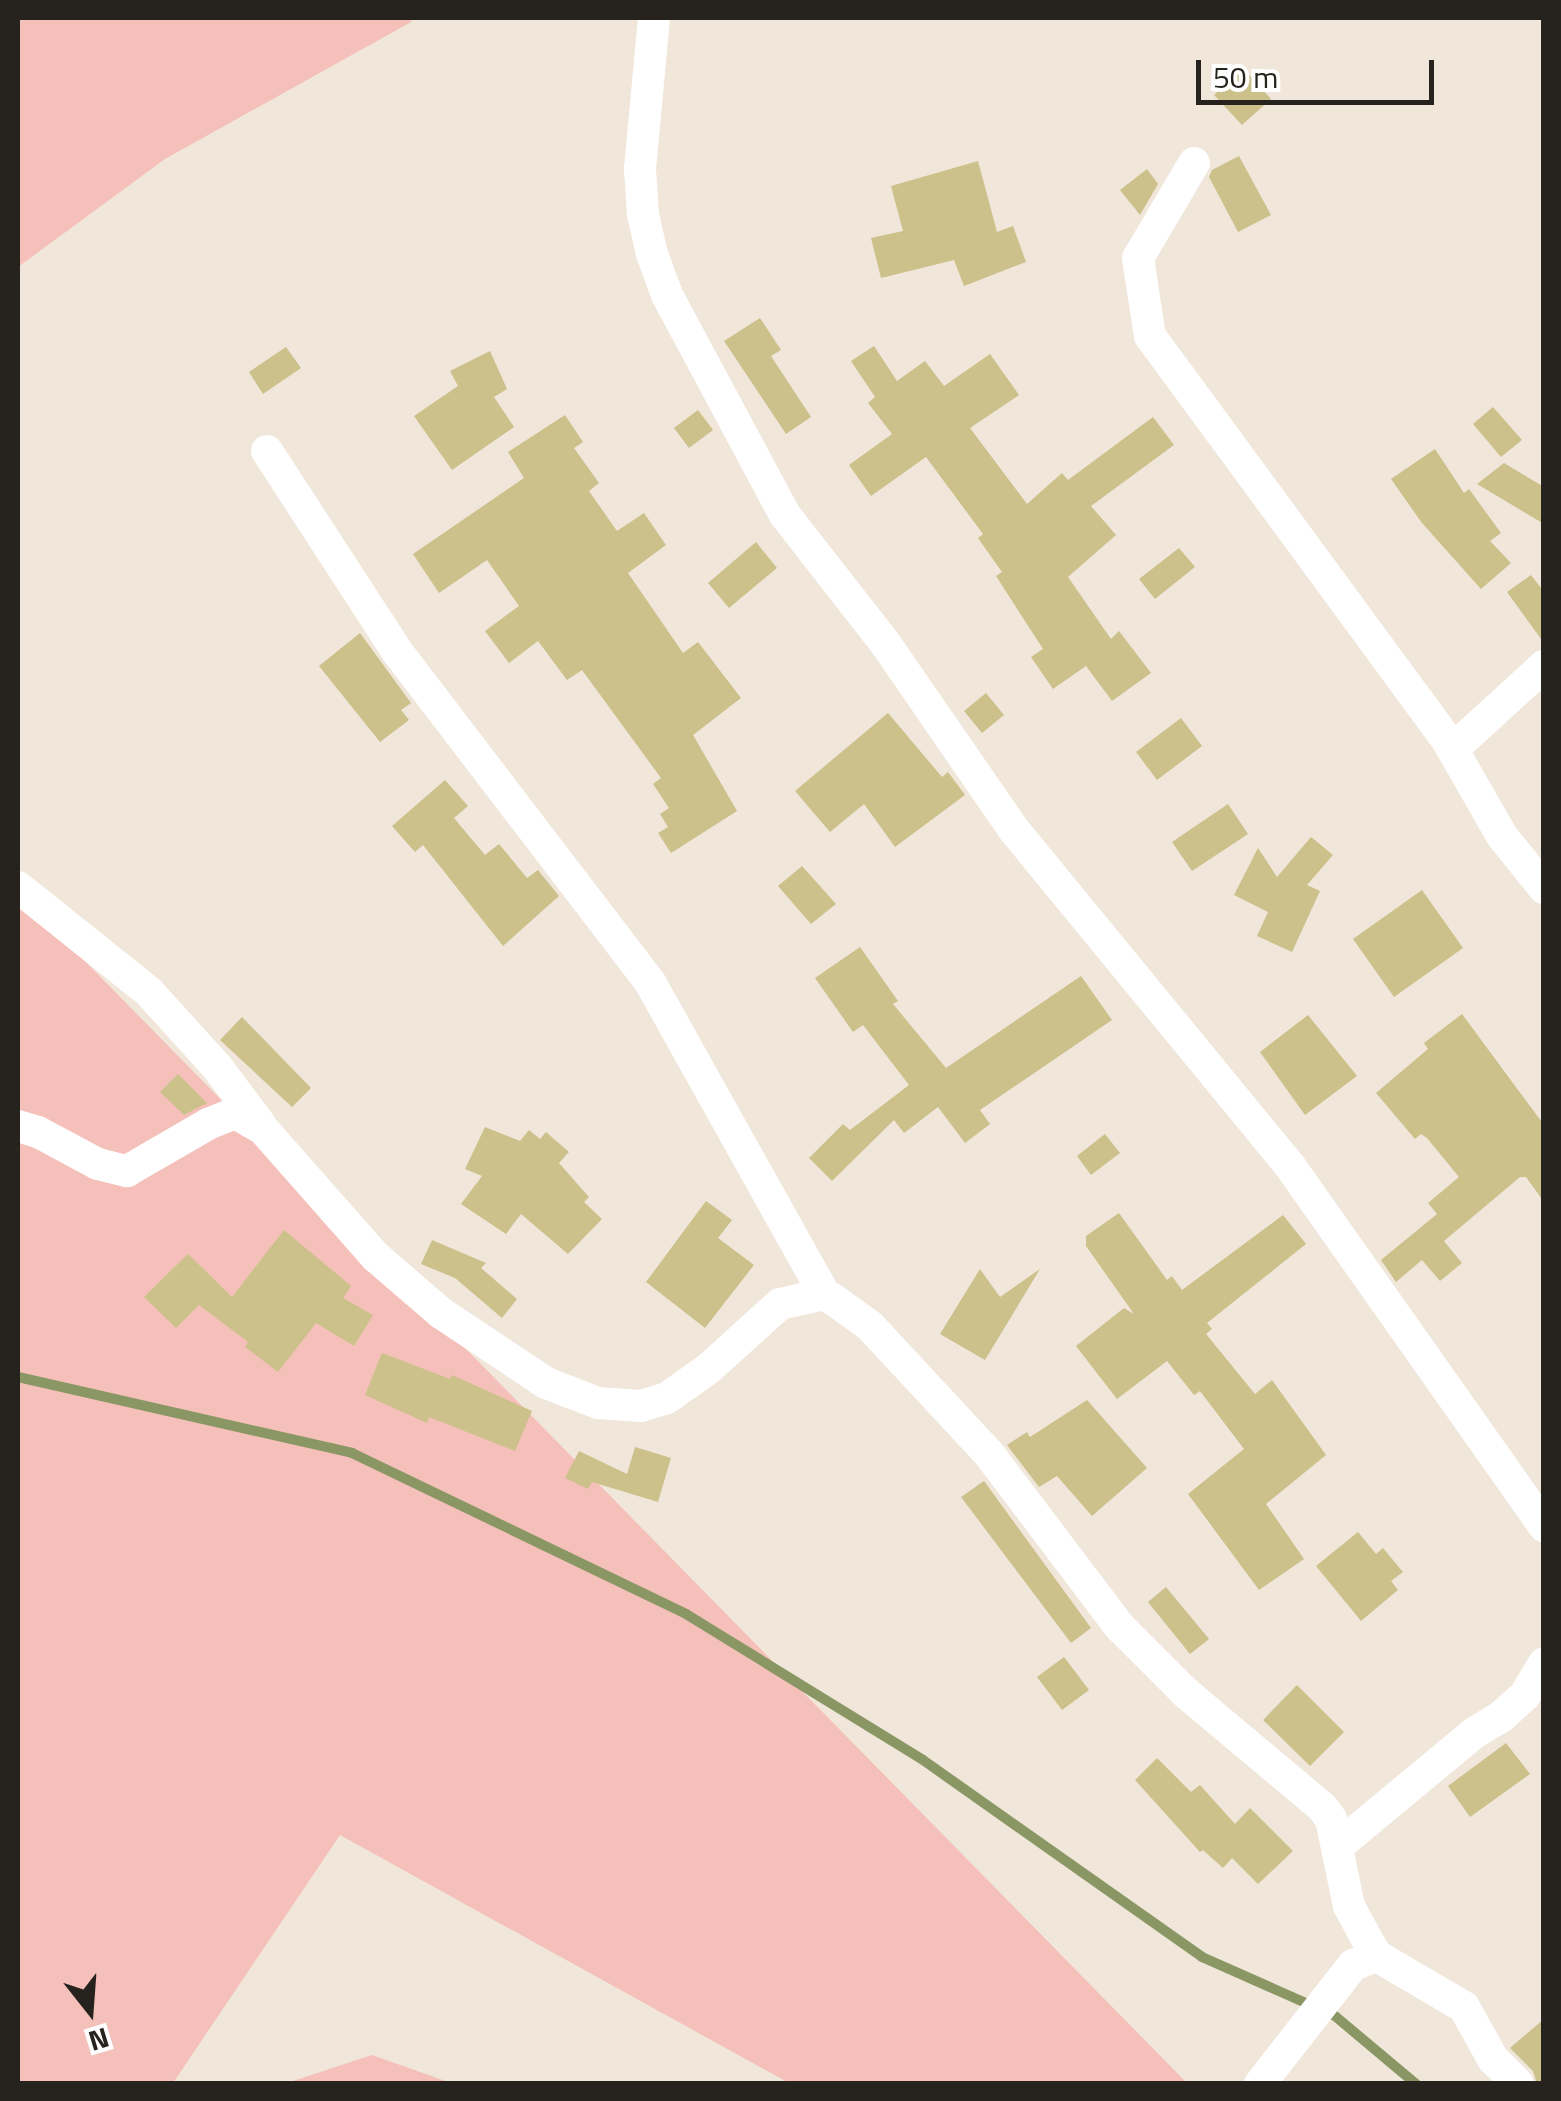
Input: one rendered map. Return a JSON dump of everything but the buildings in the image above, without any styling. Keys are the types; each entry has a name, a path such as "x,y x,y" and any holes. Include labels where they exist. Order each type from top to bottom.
{"street":[{"path":"654,18 640,168 643,215 652,254 667,295 785,515 885,644 1014,830 1290,1166 1544,1526"},
{"path":"1194,163 1138,258 1150,336 1453,749 1502,836 1544,888"},
{"path":"267,451 396,650 651,984 824,1294 870,1326 989,1454 1120,1627 1200,1705 1322,1807 1338,1846 1349,1906 1377,1956 1464,2007 1493,2060 1518,2084"},
{"path":"1453,749 1544,666"},
{"path":"18,887 149,992 376,1257 441,1313 546,1384 598,1403 641,1406 668,1398 708,1370 780,1304 824,1294"},
{"path":"18,1126 38,1132 98,1164 127,1171 228,1114 236,1113 263,1128"},
{"path":"1338,1846 1474,1733 1502,1716 1524,1694 1544,1663"},
{"path":"1261,2081 1353,1965 1377,1956"}],"shaded area":[{"path":"18,18 412,18 165,159 18,267"},
{"path":"18,893 1185,2081 789,2083 340,1835 173,2083 18,2083"},
{"path":"372,2055 451,2083 287,2083"}],"waterway":[{"path":"18,1377 352,1453 686,1614 923,1760 1202,1957 1335,2016 1416,2084"}]}
